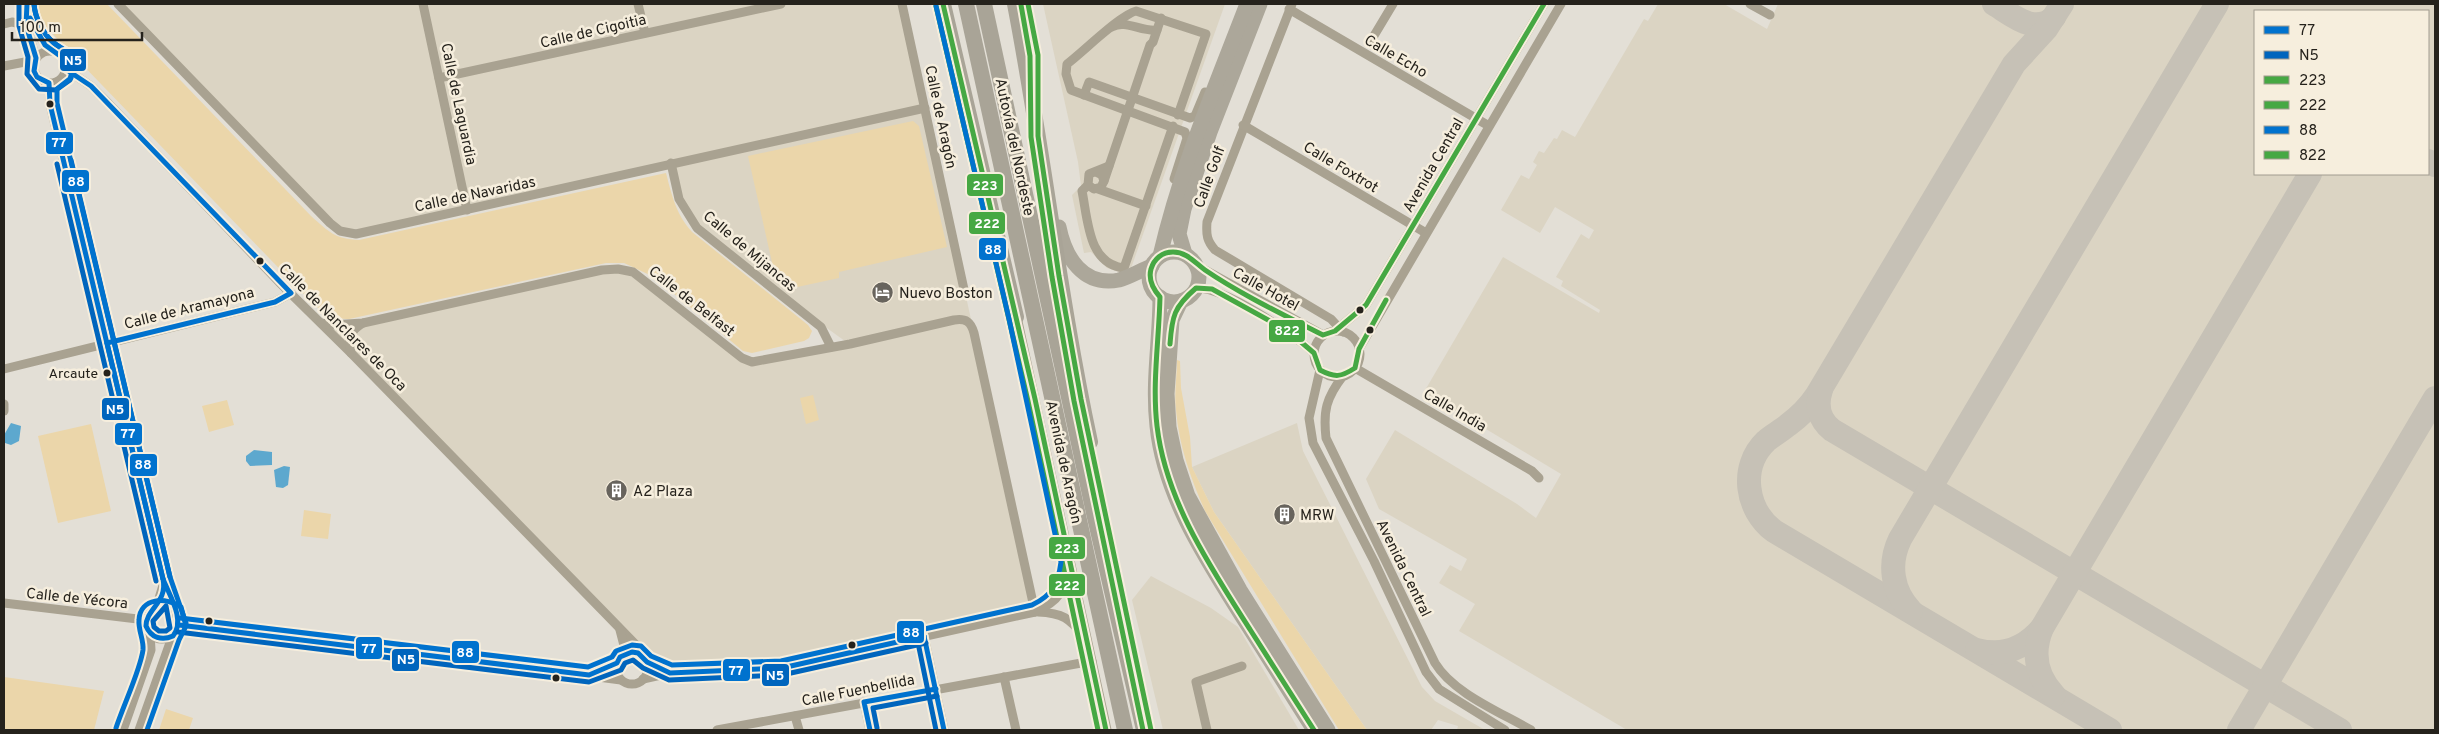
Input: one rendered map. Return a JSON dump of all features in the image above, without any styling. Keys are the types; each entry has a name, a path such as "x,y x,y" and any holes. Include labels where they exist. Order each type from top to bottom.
{"highway":[{"path":"943,4 1016,317"},
{"path":"948,4 1002,240 1016,317"},
{"name":"Autovía del Nordeste","path":"966,4 1126,730"},
{"name":"Autovía del Nordeste","path":"984,4 1144,730"},
{"path":"1015,4 1081,400 1130,640"},
{"path":"1036,246 1045,262 1052,289 1151,730"}],"main road":[{"path":"1247,4 1198,129 1149,281 1160,297 1173,302 1181,300 1196,288 1198,280 1179,234 1184,209 1210,132 1260,4"},
{"path":"1038,136 1062,245 1068,258 1089,276 1117,280 1156,261 1168,252 1190,260"},
{"path":"1160,297 1154,394 1157,427 1164,462 1178,501 1195,538 1314,730"},
{"path":"1181,300 1172,320 1167,394 1171,435 1176,460 1188,496 1240,590 1328,730"}],"street":[{"name":"Calle de Navaridas","path":"118,4 330,223 340,231 356,234 926,108"},
{"name":"Calle de Laguardia","path":"423,4 468,210"},
{"path":"638,4 645,33"},
{"name":"Calle de Cigoitia","path":"439,78 781,4"},
{"name":"Calle de Aragón","path":"902,4 965,294"},
{"path":"1084,95 1089,82 1178,115 1190,118 1195,116 1240,4"},
{"path":"1372,39 1393,4"},
{"name":"Avenida Central","path":"1340,330 1366,305 1544,4"},
{"name":"Avenida Central","path":"1359,349 1561,4"},
{"path":"1750,4 1770,15"},
{"name":"Calle Echo","path":"1290,6 1489,126"},
{"name":"Calle Golf","path":"1290,6 1243,124 1207,222 1208,243 1215,250 1315,310 1340,330"},
{"path":"4,66 35,61 40,54 50,50 56,51 65,58 67,70 59,81 49,83 37,77 35,61 26,24 27,7"},
{"path":"27,7 32,22 50,50"},
{"path":"1112,28 1118,20 1128,13 1136,11 1206,34 1178,115"},
{"path":"1098,189 1104,181 1161,18"},
{"path":"4,24 12,22 26,24"},
{"path":"1157,30 1146,31 1126,24 1116,25 1067,64 1066,74 1070,88 1084,95 1173,126 1185,132 1187,138 1171,188 1172,206"},
{"path":"1146,31 1150,45"},
{"name":"Calle de Nanclares de Oca","path":"67,70 90,86 291,294 637,646 645,659"},
{"path":"49,83 50,104 164,582 172,600 179,625 172,637 139,730"},
{"name":"Calle Foxtrot","path":"1243,124 1426,233"},
{"path":"1109,166 1089,174 1088,185 1082,192 1094,247 1108,265 1124,268 1173,126"},
{"name":"Calle de Mijancas","path":"671,163 679,199 697,228 821,327 831,348"},
{"path":"1096,172 1102,175 1104,181"},
{"path":"1088,185 1146,206"},
{"name":"Calle Hotel","path":"1190,260 1324,335"},
{"name":"Calle de Belfast","path":"321,323 331,325 363,322 618,268 633,272 742,358 752,362 831,348 961,319 972,325 1035,612"},
{"name":"Calle Hotel","path":"1196,288 1212,289 1288,331 1314,353"},
{"name":"Calle de Aramayona","path":"4,369 275,302 291,294"},
{"path":"1315,310 1324,324 1324,335"},
{"name":"Avenida de Aragón","path":"1016,317 1106,730"},
{"path":"351,353 349,339 354,329 363,322"},
{"path":"1340,330 1356,342 1359,349 1358,362 1355,368 1343,376 1334,377 1320,370 1314,353 1318,340 1324,335 1340,330"},
{"name":"Calle India","path":"1355,368 1532,471 1539,478"},
{"name":"Avenida Central","path":"1320,370 1309,418 1313,443 1374,561 1426,672 1439,689 1506,730"},
{"name":"Avenida Central","path":"1343,376 1328,398 1324,418 1326,438 1435,663 1442,674 1453,684 1531,730"},
{"path":"4,404 4,411"},
{"path":"179,625 589,675 622,680 632,684 670,673 782,668 1035,612 1052,604 1064,591 1070,562"},
{"path":"156,608 164,582"},
{"name":"Calle de Yécora","path":"4,604 146,620"},
{"path":"123,730 151,650 150,634 146,620 150,612 156,608 164,607 175,612"},
{"path":"1035,612 1057,613 1066,617 1087,638"},
{"name":"Calle de Nanclares de Oca","path":"619,628 626,653"},
{"path":"150,634 162,640 172,637"},
{"path":"924,636 944,730"},
{"path":"589,675 617,663 626,653 632,652 670,673"},
{"path":"643,680 648,668 645,659"},
{"name":"Calle Fuenbellida","path":"717,730 1092,661"},
{"path":"617,663 616,670 622,680"},
{"path":"1207,730 1196,682 1242,666"},
{"path":"1004,677 1016,730"},
{"path":"864,702 870,730"},
{"path":"795,716 799,730"}],"shaded area":[{"path":"39,4 107,4 311,216 333,234 359,240 666,173 678,211 692,232 808,325 812,331 809,338 804,341 752,353 743,351 654,277 624,263 606,263 349,319 333,317 320,310 309,300 45,26 38,15"},
{"path":"118,4 902,4 1035,612 782,668 647,675 647,662 638,653 626,653 619,628 321,323 343,324 602,270 633,272 752,362 849,344 777,292 687,215 671,163 391,226 340,231"},
{"path":"1043,4 1225,4 1130,271 1119,272 1107,268 1091,252 1084,253 1072,195 1081,186 1078,162"},
{"path":"1658,4 1724,4 1767,29 1778,4 2435,4 2435,730 1627,730 1459,631 1475,604 1439,583 1450,565 1461,571 1467,559 1379,509 1366,479 1395,430 1517,504 1536,518 1561,474 1424,392 1503,257 1599,313 1600,310 1561,286 1563,281 1556,277 1581,234 1589,239 1594,230 1555,207 1540,233 1501,210 1521,175 1529,179 1537,165 1533,162 1539,151 1544,153 1554,138 1557,139 1562,130 1575,137 1644,19 1648,21"},
{"path":"913,121 919,126 947,247 839,272 839,278 788,289 776,280 748,156"},
{"path":"1177,360 1180,361 1181,388 1190,437 1192,467 1214,512 1367,730 1339,730 1205,511 1190,474 1180,436 1175,404"},
{"path":"813,395 819,420 806,424 800,398"},
{"path":"227,400 234,425 209,432 202,406"},
{"path":"1297,423 1303,451 1422,687 1435,701 1485,730 1457,730 1458,726 1438,720 1431,730 1367,730 1214,512 1192,467"},
{"path":"91,424 111,511 58,523 38,436"},
{"path":"304,510 331,514 328,539 301,536"},
{"path":"1151,576 1211,608 1238,627 1299,730 1163,730 1132,600"},
{"path":"4,677 104,691 94,730 4,730"},
{"path":"166,709 193,718 189,730 159,730"}],"water":[{"path":"11,423 21,426 19,441 11,445 5,443 4,435"},
{"path":"254,450 272,452 272,465 250,466 246,461 246,456"},
{"path":"284,466 290,467 288,485 283,488 276,487 274,470"}],"taxiway":[{"path":"1994,4 2015,18 2031,24 2047,22 2054,17"},
{"path":"2062,4 2046,29 2014,64 1811,404 1800,415 1766,441 1757,451 1749,475 1749,488 1757,512 1774,531 2110,730"},
{"path":"1911,611 1900,595 1894,577 1894,558 1900,539 2217,4"},
{"path":"2429,162 2435,165"},
{"path":"2054,695 2043,680 2037,663 2037,646 2042,628 2309,175"},
{"path":"1821,390 1819,401 1821,417 1832,430 2340,730"},
{"path":"2239,730 2435,398"},
{"path":"1977,650 1996,652 2013,649 2028,641 2042,628"}],"transit line":[{"name":"N5","path":"19,4 19,26 28,57 27,74 39,89 56,90 70,80 74,62 68,53 54,43 43,30 36,15 34,4"},
{"name":"77","path":"27,4 26,25 36,58 34,71 37,77 49,83 50,104 163,579"},
{"name":"88","path":"34,4 36,15 43,30 54,43 68,53 74,62 71,78 57,89 57,103 170,577 186,623"},
{"name":"223","path":"943,4 1035,399 1106,730"},
{"name":"223","path":"1028,4 1038,55 1038,136 1059,276 1081,399 1151,730"},
{"name":"822","path":"1314,730 1206,558 1180,508 1170,481 1162,454 1157,426 1155,378 1160,297 1152,284 1150,277 1151,269 1156,259 1162,255 1169,252 1178,252 1234,288 1323,335 1335,331 1366,305 1544,4"},
{"name":"222","path":"1021,5 1030,56 1031,137 1052,277 1074,401 1143,730"},
{"name":"222","path":"936,6 1028,401 1098,730"},
{"name":"88","path":"180,618 588,667 612,657 616,651 632,645 641,646 651,656 672,665 781,661 1032,605 1050,593 1056,583 1061,562 1009,319 936,6"},
{"name":"77","path":"30,18 45,45 63,58 67,70 91,86 291,293 275,302 107,343"},
{"name":"N5","path":"71,160 170,577"},
{"name":"N5","path":"57,164 156,581"},
{"name":"822","path":"1170,344 1173,319 1183,301 1196,288 1212,289 1288,331 1314,353 1320,370 1334,375 1342,375 1355,368 1359,349 1386,300"},
{"name":"77","path":"107,343 163,579"},
{"name":"77","path":"163,579 175,608 178,623 177,630 173,636 165,638 154,636 146,626 149,615 162,594 164,587 163,579"},
{"name":"88","path":"116,728 135,678 143,650 139,624 141,612 149,603 155,601 169,602 181,607 186,626 179,640 147,730"},
{"name":"N5","path":"166,606 170,628 166,631 159,631 154,627 153,621 166,606"},
{"name":"77","path":"179,625 589,675 617,663 620,657 632,652 638,653 647,662 670,673 782,668 924,636"},
{"name":"N5","path":"178,632 589,682 621,670 625,663 633,660 643,668 669,680 782,675 926,643"},
{"name":"77","path":"924,636 944,730"},
{"name":"N5","path":"917,638 936,730"},
{"name":"77","path":"870,730 864,702 936,689"},
{"name":"N5","path":"877,728 873,708 937,696"}],"place":[{"name":"Nuevo Boston","path":"883,293"},
{"name":"Arcaute","path":"107,373"},
{"name":"A2 Plaza","path":"617,491"},
{"name":"MRW","path":"1284,515"}]}
